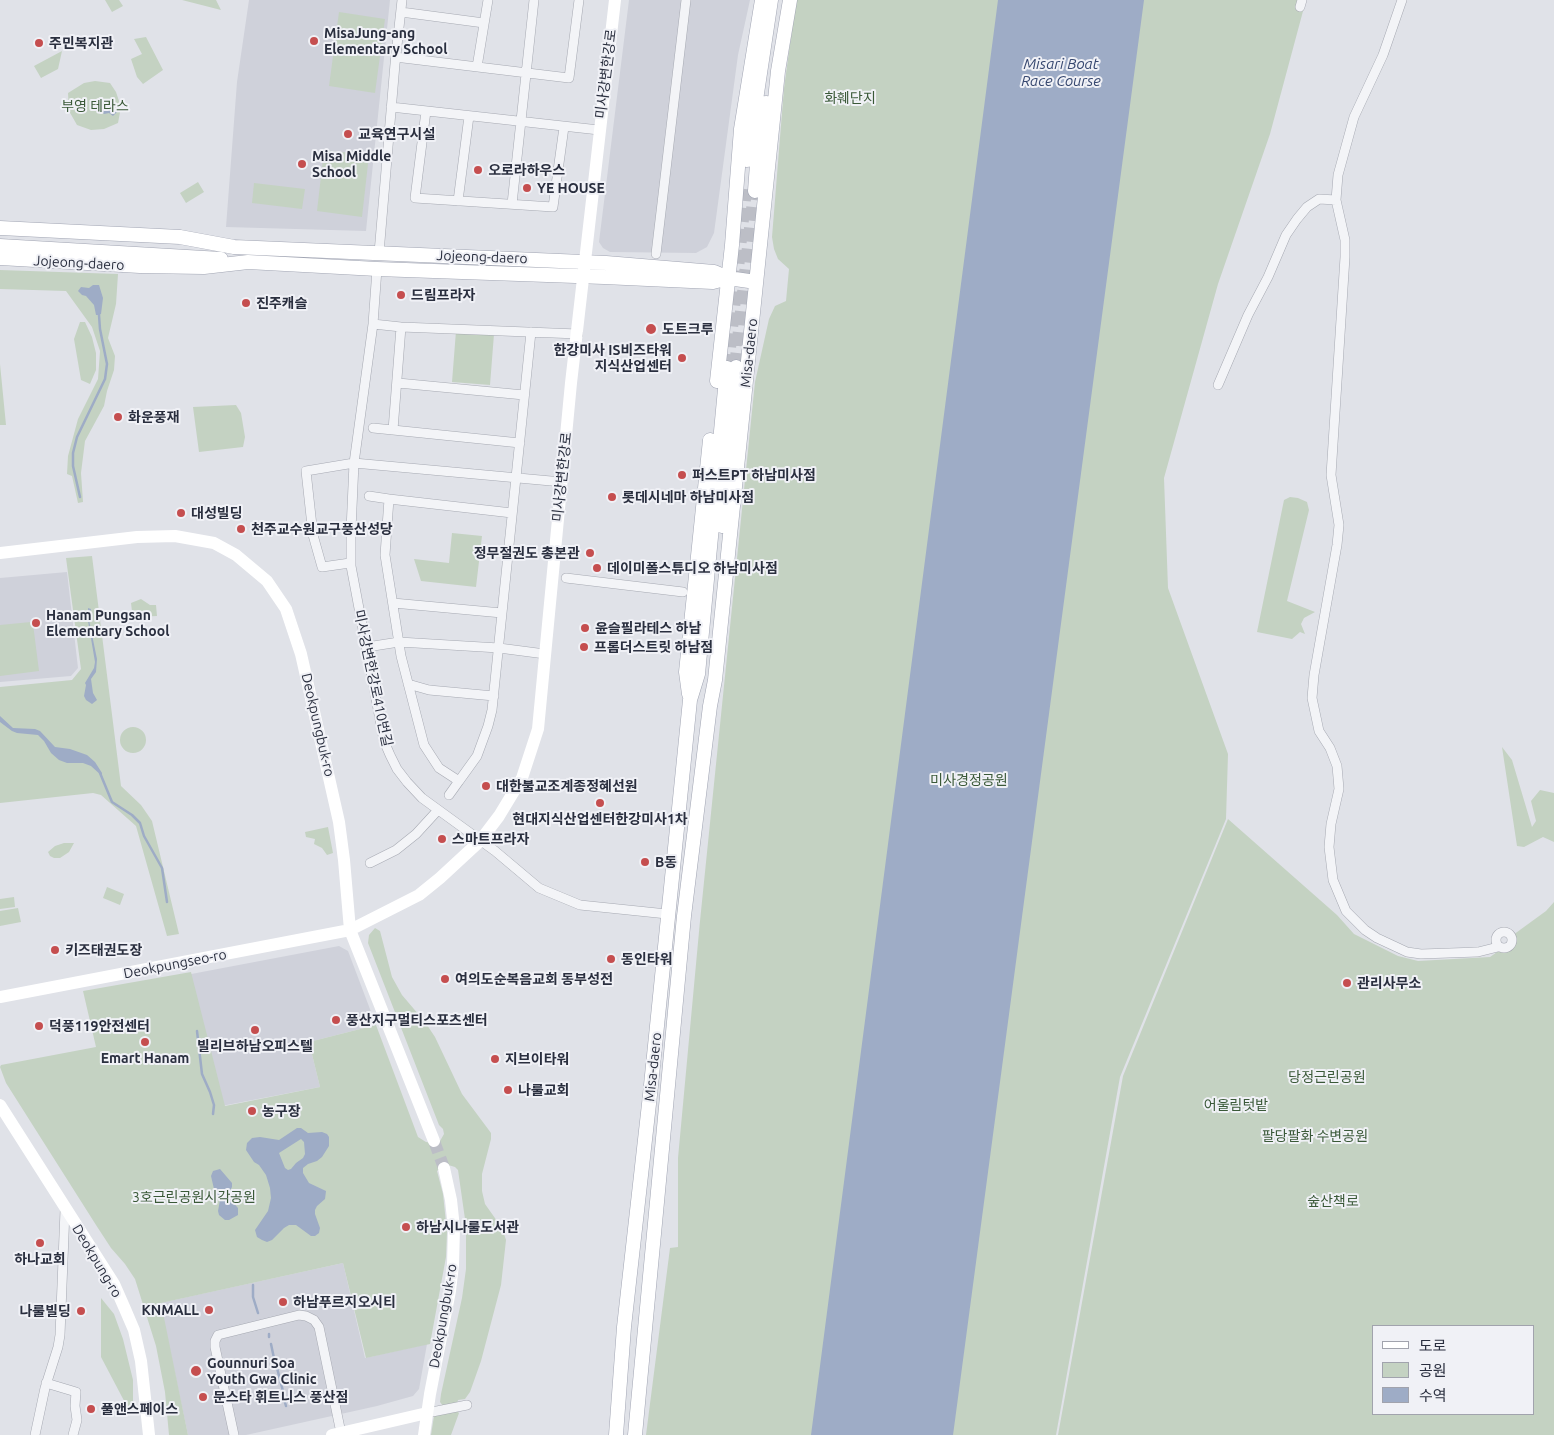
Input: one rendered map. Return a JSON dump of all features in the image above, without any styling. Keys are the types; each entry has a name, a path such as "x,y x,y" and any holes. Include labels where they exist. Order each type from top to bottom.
{"main road":[{"name":"Misa-daero","path":"636,1435 684,916 710,706 715,680 756,282 751,188 742,129 762,0"},
{"name":"Misa-daero","path":"751,188 771,0"},
{"name":"Misa-daero","path":"690,700 686,672 728,278 757,164 782,0"},
{"name":"Misa-daero","path":"751,188 778,71 790,0"},
{"name":"Jojeong-daero","path":"0,228 180,237 234,247"},
{"name":"Jojeong-daero","path":"0,237 585,262 714,272 728,278 756,282"},
{"name":"Jojeong-daero","path":"0,246 377,269 713,282 728,278"},
{"name":"Jojeong-daero","path":"0,258 140,266 195,267 248,262"},
{"name":"Misa-daero","path":"616,1435 624,1328 650,1095 690,700 698,674 731,368 708,676 710,706"}],"street":[{"path":"379,253 395,57 402,0"},
{"path":"477,67 488,0"},
{"path":"512,204 534,0"},
{"path":"395,57 569,78 579,0"},
{"name":"미사강변한강로","path":"350,930 419,895 480,841 499,816 522,778 538,729 571,382 615,0"},
{"path":"656,254 686,0"},
{"path":"1402,0 1383,55 1354,117 1338,175 1336,200 1345,240 1345,258 1331,474 1339,525 1338,545 1314,675 1312,698 1316,722 1334,758 1338,779 1338,797 1329,838 1333,880 1342,903 1353,920 1371,934 1395,948 1421,954 1478,952 1498,947"},
{"path":"401,12 484,23"},
{"path":"391,107 599,130"},
{"path":"426,111 414,198 553,207 564,127"},
{"path":"458,201 469,116"},
{"path":"1218,385 1248,315 1268,278 1286,235 1296,219 1307,207 1319,199 1336,200"},
{"name":"미사강변한강로410번길","path":"377,269 373,324 354,463 350,563 384,741 390,755 397,769 422,798 539,888 580,904 667,914"},
{"path":"373,324 402,327 578,334"},
{"path":"393,430 402,327"},
{"path":"449,795 477,756 488,726 494,696 531,332"},
{"path":"398,383 524,395"},
{"path":"373,428 520,442"},
{"path":"350,563 322,567 313,535 306,470 354,463 562,482"},
{"path":"369,496 512,512"},
{"path":"389,498 385,555 408,684 424,746 439,768 459,781"},
{"name":"Deokpungbuk-ro","path":"0,553 137,537 174,536 214,543 236,555 267,581 286,609 301,654 339,822 350,930 434,1141"},
{"path":"566,578 683,592"},
{"path":"393,603 502,613"},
{"path":"367,647 399,642 499,648 545,654"},
{"path":"408,684 429,690 494,696"},
{"path":"370,863 396,850 416,834 438,810"},
{"name":"Deokpungseo-ro","path":"0,997 350,930"},
{"name":"Deokpung-ro","path":"0,1105 65,1210 114,1284 134,1330 141,1361 148,1435"},
{"name":"Deokpungbuk-ro","path":"424,1435 453,1265 454,1228 451,1200 444,1168"},
{"path":"35,1435 46,1383 60,1335 65,1210"},
{"path":"234,1435 215,1347 218,1335 299,1315 314,1320 319,1327 336,1434 467,1405"},
{"path":"46,1383 76,1392 77,1420 73,1435"}],"shaded area":[{"path":"249,0 390,0 366,231 226,227 237,82"},
{"path":"629,0 750,0 738,55 714,233 707,247 696,253 610,252 603,248 599,242"},
{"name":"Hanam Pungsan Elementary School","path":"67,572 78,668 71,676 0,682 0,578"},
{"path":"339,946 348,951 376,1025 309,1042 320,1087 211,1108 91,993"},
{"path":"343,1263 365,1358 427,1344 419,1389 413,1396 377,1406 246,1435 188,1435 160,1303"}],"green space":[{"path":"105,0 119,0 123,6 112,12"},
{"path":"182,0 216,0 221,10"},
{"name":"미사경정공원","path":"796,0 1306,0 1270,134 1218,284 1164,478 1168,588 1228,754 1226,819 1120,1077 1056,1435 646,1435 670,1248 678,1247 678,1158 700,921 755,382 769,319 775,306 786,301 789,269 778,259 772,237 784,88"},
{"path":"339,12 385,19 375,93 329,86"},
{"path":"146,37 163,70 143,84 137,77 131,59 142,54 134,39"},
{"path":"62,51 58,69 41,78 34,66"},
{"name":"부영 테라스","path":"95,81 110,83 116,92 121,107 118,123 104,129 91,130 77,125 69,111 68,93 84,83"},
{"path":"324,150 369,155 362,217 317,211"},
{"path":"198,182 204,192 186,203 180,193"},
{"path":"254,183 305,189 302,209 252,203"},
{"path":"0,270 118,274 116,304 108,338 115,356 114,370 104,406 85,441 81,473 83,502 78,503 72,476 67,474 68,456 78,419 98,379 100,351 92,327 66,291 0,289"},
{"path":"80,322 85,322 92,337 96,353 96,370 90,384 81,380 74,339"},
{"path":"456,331 494,334 490,385 452,382"},
{"path":"0,364 6,425 0,425"},
{"path":"236,405 241,413 245,437 243,447 199,452 193,407"},
{"path":"1290,497 1307,502 1309,510 1287,601 1315,612 1304,618 1301,624 1305,634 1300,632 1292,639 1257,632 1284,500"},
{"path":"452,533 482,536 476,587 421,581 414,559 449,563"},
{"path":"92,556 121,786 141,805 152,821 179,934 167,936 136,826 101,795 93,793 0,803 0,687 72,680 81,669 66,558"},
{"path":"141,599 150,605 156,605 157,616 136,617 136,620 133,620 131,603"},
{"path":"31,622 33,624 39,671 0,676 0,625"},
{"path":"133,727 142,731 146,740 142,749 133,753 124,749 120,740 124,731"},
{"path":"1502,747 1512,760 1532,827 1536,821 1531,801 1540,790 1554,793 1554,842 1543,837 1524,847 1517,846"},
{"name":"팔당팔화 수변공원","path":"1228,819 1337,915 1354,934 1398,956 1418,961 1490,957 1514,940 1513,935 1546,911 1554,902 1554,1435 1058,1435 1123,1076"},
{"path":"328,827 333,853 327,855 322,848 314,844 315,839 306,837 305,832"},
{"path":"64,843 74,843 69,852 60,858 50,856 48,852 55,846"},
{"path":"107,887 124,894 120,905 103,898"},
{"path":"14,897 15,907 0,909 0,899"},
{"path":"18,908 21,922 0,926 0,911"},
{"name":"3호근린공원시각공원","path":"375,928 380,931 392,977 402,995 435,1037 462,1094 491,1133 482,1174 482,1191 485,1204 502,1228 506,1240 501,1285 481,1361 470,1392 465,1399 458,1400 455,1409 459,1413 451,1435 431,1435 434,1416 443,1406 440,1402 441,1394 462,1298 466,1269 466,1226 458,1170 445,1164 437,1171 443,1194 447,1232 446,1257 430,1344 366,1358 343,1263 161,1303 188,1435 169,1435 165,1392 156,1346 135,1279 96,1225 6,1083 0,1067 1,1065 96,1047 83,991 191,972 225,1106 320,1087 309,1042 376,1025 418,1137 426,1142 440,1141 444,1134 443,1129 439,1125 368,943 369,935"},
{"path":"101,1298 114,1314 123,1339 133,1380 133,1414 131,1414 101,1357"}],"water":[{"name":"Misari Boat Race Course","path":"998,0 1144,0 953,1435 811,1435"},
{"path":"112,100 115,103 114,107 117,112 113,116 109,113 104,114 102,112 104,107"},
{"path":"93,285 99,285 103,298 101,314 99,315 96,315 94,305 86,296 78,291 81,287 89,288"},
{"path":"88,608 91,609 89,620 97,659 96,672 91,679 93,693 97,700 92,704 84,696 85,683 94,668 95,662 88,621"},
{"path":"0,716 13,728 40,731 55,747 70,749 87,755 95,762 102,776 91,766 83,763 67,763 59,760 51,753 38,735 12,731 0,722"},
{"path":"297,1128 301,1128 308,1133 322,1132 327,1134 329,1146 322,1157 303,1168 303,1173 309,1183 326,1191 325,1199 315,1210 320,1228 319,1233 311,1236 296,1225 289,1225 267,1242 257,1237 255,1230 268,1211 271,1198 270,1188 266,1175 246,1150 247,1143 252,1138 260,1137 279,1140","holes":["301,1139 304,1142 305,1154 303,1158 288,1170 285,1168 279,1153"]},
{"path":"220,1169 232,1183 228,1194 229,1198 238,1208 238,1215 229,1220 225,1220 219,1215 220,1200 214,1189 211,1176 213,1171"}],"waterway":[{"path":"80,497 73,466 73,453 77,437 105,379 107,364 99,315"},
{"path":"100,773 112,802 132,815 140,823 144,836 162,868 167,902"},
{"path":"197,1031 202,1074 214,1105 213,1114"},
{"path":"253,1285 253,1297 258,1313"},
{"path":"271,1344 275,1363"},
{"path":"277,1368 284,1395"},
{"path":"284,1399 286,1406"}],"tunnel":[{"path":"727,368 745,189"},
{"path":"736,367 755,191"},
{"path":"434,1141 444,1168"}],"place":[{"name":"MisaJung-ang Elementary School","path":"314,41"},
{"name":"주민복지관","path":"39,43"},
{"name":"교육연구시설","path":"348,134"},
{"name":"Misa Middle School","path":"302,164"},
{"name":"오로라하우스","path":"478,170"},
{"name":"YE HOUSE","path":"527,188"},
{"name":"드림프라자","path":"401,295"},
{"name":"진주캐슬","path":"246,303"},
{"name":"도트크루","path":"651,329"},
{"name":"한강미사 IS비즈타워 지식산업센터","path":"682,358"},
{"name":"화운풍재","path":"118,417"},
{"name":"퍼스트PT 하남미사점","path":"682,475"},
{"name":"롯데시네마 하남미사점","path":"612,497"},
{"name":"대성빌딩","path":"181,513"},
{"name":"천주교수원교구풍산성당","path":"241,529"},
{"name":"정무절권도 총본관","path":"590,553"},
{"name":"데이미폴스튜디오 하남미사점","path":"597,568"},
{"name":"Hanam Pungsan Elementary School","path":"36,623"},
{"name":"윤슬필라테스 하남","path":"585,628"},
{"name":"프롬더스트릿 하남점","path":"584,647"},
{"name":"대한불교조계종정혜선원","path":"486,786"},
{"name":"현대지식산업센터한강미사1차","path":"600,803"},
{"name":"스마트프라자","path":"442,839"},
{"name":"B동","path":"645,862"},
{"name":"키즈태권도장","path":"55,950"},
{"name":"동인타워","path":"611,959"},
{"name":"여의도순복음교회 동부성전","path":"445,979"},
{"name":"관리사무소","path":"1347,983"},
{"name":"풍산지구멀티스포츠센터","path":"336,1020"},
{"name":"덕풍119안전센터","path":"39,1026"},
{"name":"빌리브하남오피스텔","path":"255,1030"},
{"name":"Emart Hanam","path":"145,1042"},
{"name":"지브이타워","path":"495,1059"},
{"name":"나룰교회","path":"508,1090"},
{"name":"농구장","path":"252,1111"},
{"name":"하남시나룰도서관","path":"406,1227"},
{"name":"하나교회","path":"40,1243"},
{"name":"하남푸르지오시티","path":"283,1302"},
{"name":"KNMALL","path":"209,1310"},
{"name":"나룰빌딩","path":"81,1311"},
{"name":"Gounnuri Soa Youth Gwa Clinic","path":"196,1371"},
{"name":"문스타 휘트니스 풍산점","path":"203,1397"},
{"name":"풀앤스페이스","path":"91,1409"}],"park label":[{"name":"화훼단지","path":"850,98"},
{"name":"당정근린공원","path":"1327,1077"},
{"name":"어울림텃밭","path":"1236,1105"},
{"name":"숲산책로","path":"1333,1201"}]}
